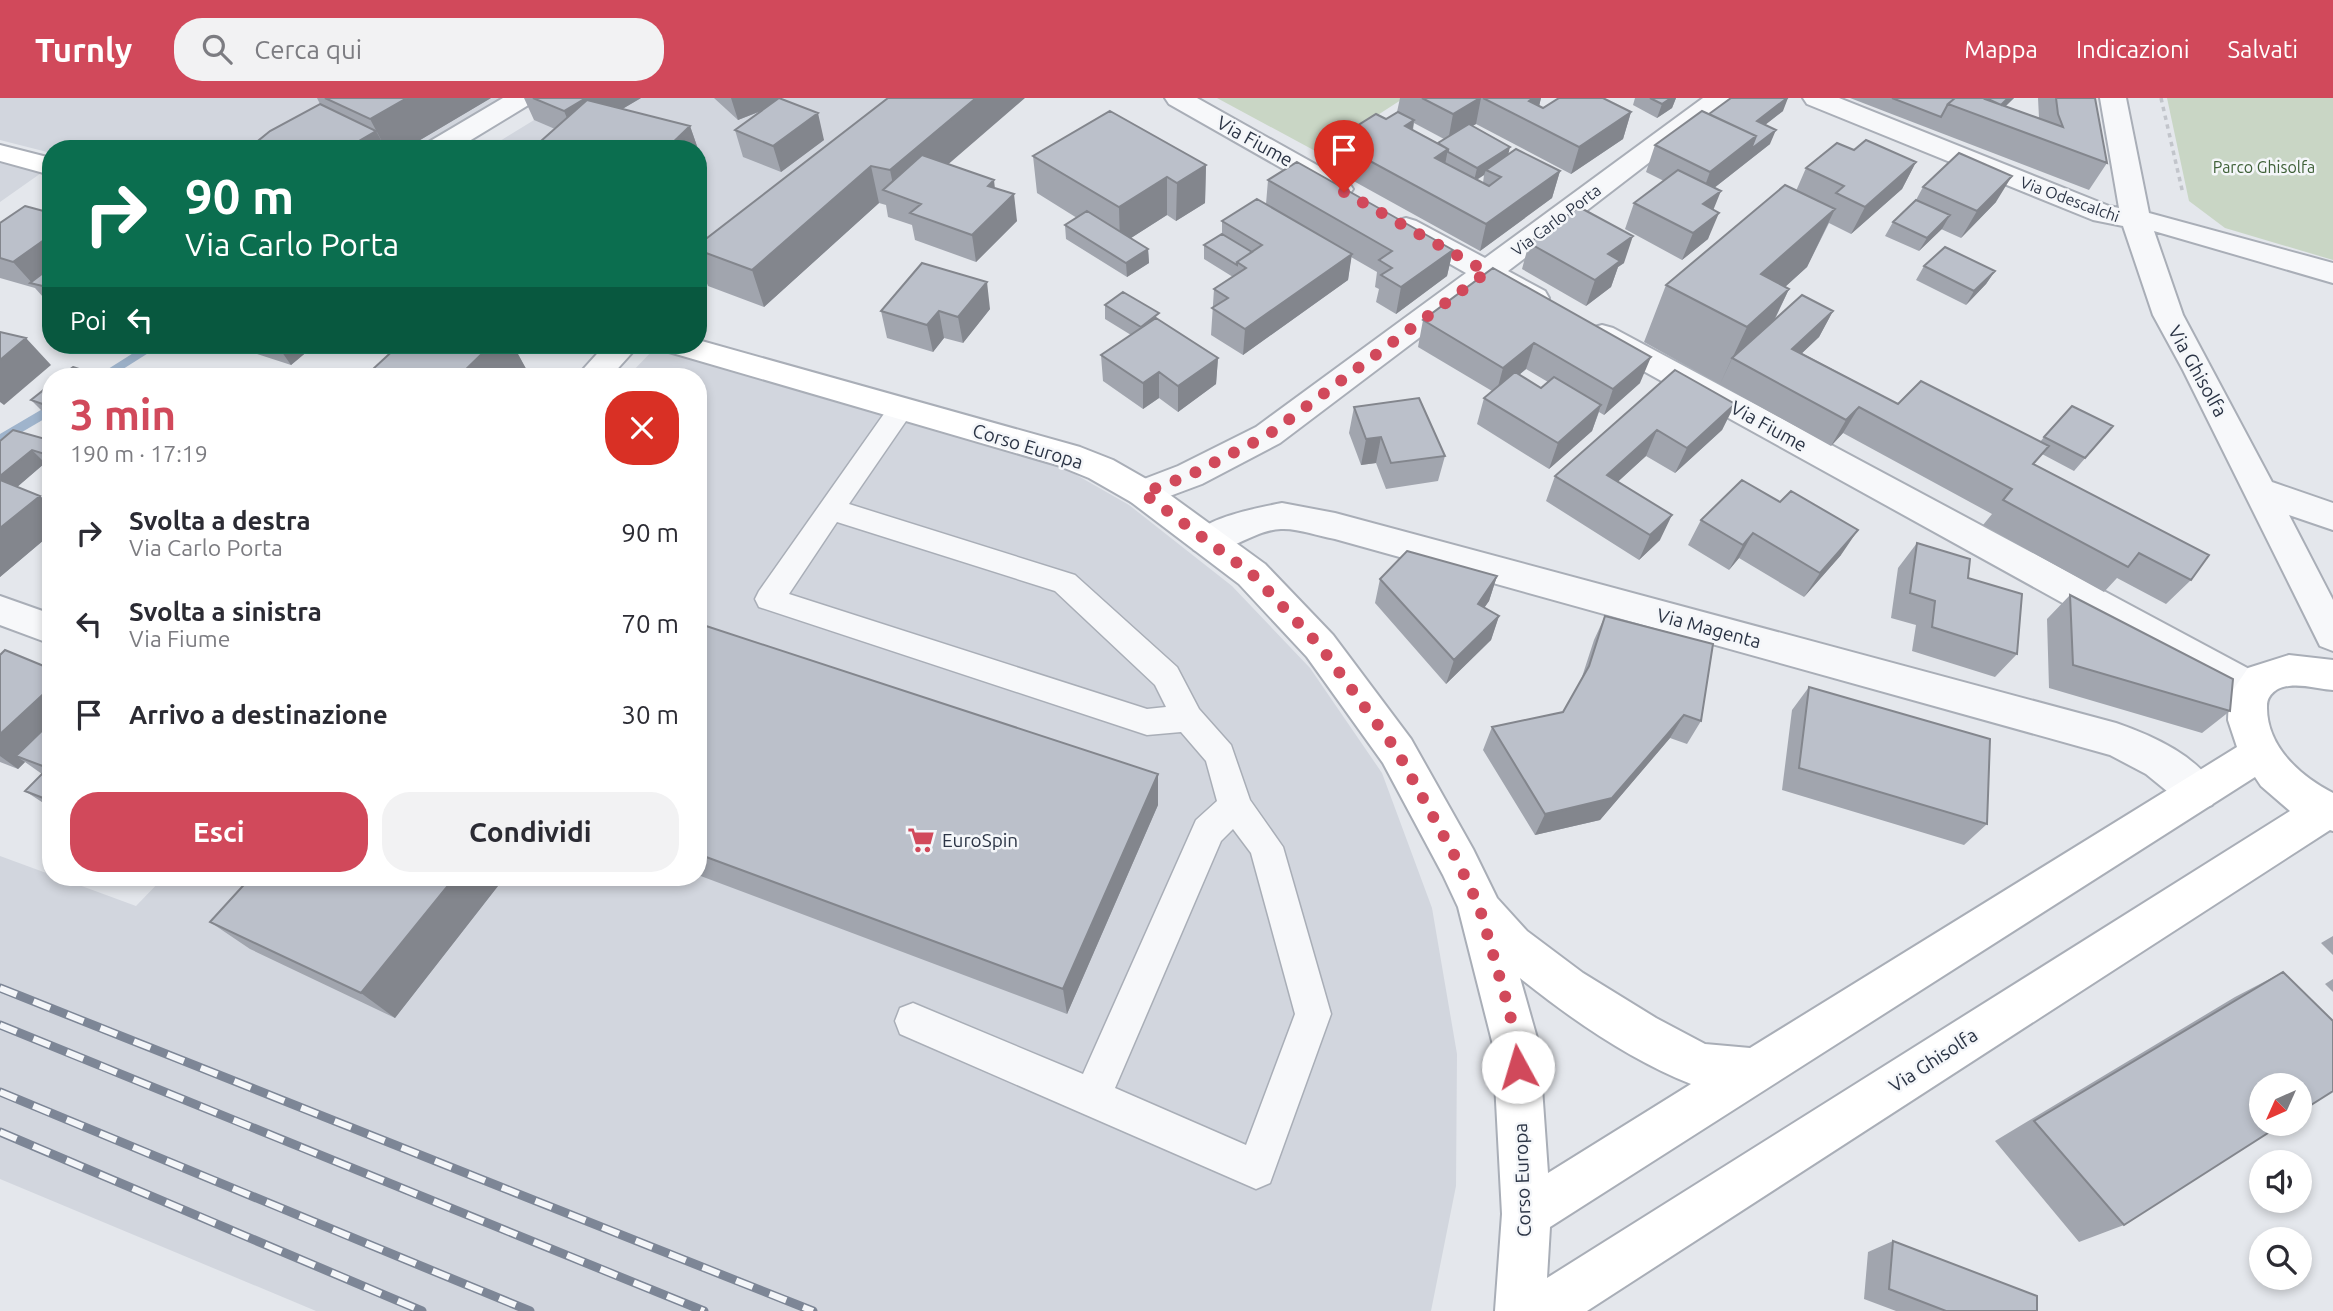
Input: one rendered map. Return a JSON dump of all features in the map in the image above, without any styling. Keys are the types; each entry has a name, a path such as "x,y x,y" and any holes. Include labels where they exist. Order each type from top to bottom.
{"street":[{"path":"452,140 521,98"},
{"name":"Via Fiume","path":"1178,98 1566,316 2252,689"},
{"name":"Via Carlo Porta","path":"1143,493 1190,475 1268,435 1720,98"},
{"name":"Via Odescalchi","path":"1816,98 2103,214 2163,224 2333,273"},
{"name":"Via Ghisolfa","path":"2113,98 2136,221 2168,315 2199,370 2331,632 2318,647 2315,673"},
{"path":"0,153 42,165"},
{"name":"Corso Europa","path":"707,353 1068,456 1101,469 1143,493 1252,574 1320,646 1397,751 1479,906 1517,1045 1526,1214 1520,1311"},
{"path":"601,368 615,354"},
{"path":"2261,491 2333,517"},
{"name":"Via Magenta","path":"1206,541 1249,523 1282,516 1335,526 2116,740 2145,751 2172,768 2198,793"},
{"path":"0,610 42,626"},
{"path":"2315,673 2265,678 2252,689 2244,708 2250,737 2274,773 2305,799 2329,812"},
{"path":"1526,1214 2259,754"},
{"name":"Via Ghisolfa","path":"1541,1311 2329,812"},
{"path":"1479,906 1523,953 1567,988 1640,1034 1701,1066 1754,1071"}],"lane":[{"path":"902,408 770,599 1147,722 1188,718"},
{"path":"830,509 1065,583 1166,676 1188,718 1220,755 1235,806 1266,847 1313,1014 1256,1169 913,1021"},
{"path":"1092,1097 1208,831 1235,806"}],"path":[{"path":"2161,98 2192,232"}],"shaded area":[{"path":"0,98 506,98 436,140 42,140 42,151 0,140"},
{"path":"570,98 902,98 707,256 707,140 502,140"},
{"path":"0,159 42,170 42,172 0,202"},
{"path":"649,354 684,354 1066,469 1129,505 1232,586 1310,668 1382,773 1432,908 1457,1054 1456,1186 1431,1311 316,1311 0,1179 0,856 42,871 42,886 82,886 136,906 155,886 707,886 707,368 636,368"}],"green space":[{"path":"1217,98 1404,98 1319,153"},
{"name":"Parco Ghisolfa","path":"2167,98 2333,98 2333,260 2225,228 2189,201"}],"building":[{"path":"325,98 407,98 370,119"},
{"path":"533,98 586,98 564,111"},
{"path":"779,98 818,113 773,146 735,130"},
{"path":"888,98 976,98 890,170 871,166 752,270 707,253 707,238"},
{"path":"1422,98 1480,98 1453,114"},
{"path":"1483,98 1533,98 1529,101 1543,108 1559,98 1603,98 1631,112 1579,147"},
{"path":"1650,98 1671,98 1662,104"},
{"path":"1731,98 1787,98 1757,121 1776,130 1751,149 1756,136 1709,114"},
{"path":"1892,98 1955,98 1941,117"},
{"path":"1955,98 1986,98 2063,127 2056,98 2095,98 2107,163 1948,104"},
{"path":"1989,98 2008,98 2001,105"},
{"path":"587,100 690,126 675,140 542,140"},
{"path":"320,104 376,131 360,140 259,140 270,131"},
{"path":"1110,111 1206,165 1177,183 1167,177 1119,207 1033,156"},
{"path":"1702,111 1756,136 1710,172 1655,145"},
{"path":"1398,112 1414,120 1405,126 1448,149 1435,158 1489,186 1501,177 1486,170 1516,149 1560,171 1486,224 1333,141 1376,114 1386,119"},
{"path":"1469,124 1510,147 1477,168 1448,152 1448,149 1438,143"},
{"path":"1866,140 1916,162 1865,207 1836,193 1844,186 1806,168 1837,143 1854,150"},
{"path":"1959,153 2012,176 1977,211 1923,187"},
{"path":"922,155 994,180 988,186 1014,194 972,235 910,213 921,204 883,190"},
{"path":"1297,162 1453,250 1401,287 1381,275 1392,268 1379,260 1392,251 1268,180"},
{"path":"1678,170 1721,191 1703,204 1719,213 1693,233 1634,203"},
{"path":"1785,185 1835,209 1761,274 1789,289 1747,327 1666,285"},
{"path":"1257,199 1352,254 1245,329 1212,308 1228,298 1214,289 1246,268 1237,262 1262,245 1222,221"},
{"path":"1916,200 1950,215 1927,238 1893,222"},
{"path":"25,206 42,211 42,241 13,262 0,258 0,223"},
{"path":"1579,207 1633,236 1608,254 1620,261 1595,280 1529,243"},
{"path":"1087,211 1148,249 1126,263 1065,225"},
{"path":"1222,234 1252,252 1237,262 1237,265 1204,245"},
{"path":"1945,247 1995,271 1974,291 1924,266"},
{"path":"922,263 987,282 958,317 939,311 927,325 881,311"},
{"path":"1493,268 1651,357 1613,389 1534,343 1503,368 1423,320"},
{"path":"42,274 42,286 30,283"},
{"path":"1123,292 1159,313 1141,327 1105,305"},
{"path":"1802,295 1833,311 1792,349 1898,404 1921,381 2049,446 2033,464 2209,555 2191,580 2139,553 2128,567 2003,500 2012,489 1859,407 1846,420 1732,358"},
{"path":"1156,318 1218,358 1178,386 1159,372 1143,383 1101,355"},
{"path":"0,332 26,338 0,360"},
{"path":"389,354 482,354 467,368 374,368"},
{"path":"1675,370 1735,404 1687,448 1657,430 1607,475 1672,515 1650,535 1555,476"},
{"path":"1515,372 1541,388 1554,377 1601,405 1558,443 1484,398"},
{"path":"42,391 42,404 31,400"},
{"path":"1419,398 1445,456 1391,463 1381,437 1366,439 1354,407"},
{"path":"2072,406 2113,426 2085,458 2044,437"},
{"path":"13,430 42,438 42,453 32,450 0,476 0,441"},
{"path":"0,480 40,496 0,528"},
{"path":"1742,480 1780,502 1791,491 1858,530 1820,573 1753,533 1743,545 1701,520"},
{"path":"1917,543 1970,559 1968,578 2022,594 2017,654 1932,627 1935,601 1910,593"},
{"path":"1407,551 1497,576 1478,604 1499,616 1454,660 1380,579"},
{"path":"2070,595 2233,679 2230,711 2073,665"},
{"path":"1605,616 1713,644 1701,721 1684,715 1612,798 1545,814 1492,727 1563,712 1589,666"},
{"name":"EuroSpin","path":"707,626 1158,774 1063,989 707,857"},
{"path":"5,650 42,665 42,695 0,734 0,655"},
{"path":"1809,687 1990,739 1987,824 1799,768"},
{"path":"42,731 42,766 16,756"},
{"path":"42,774 42,798 25,791"},
{"path":"243,886 448,886 361,993 210,922"},
{"path":"2283,972 2333,1021 2333,1091 2312,1104 2312,1073 2249,1073 2249,1136 2263,1136 2124,1225 2034,1121"},
{"path":"1893,1241 2037,1296 2037,1311 1946,1311 1889,1289"}],"waterway":[{"path":"116,368 140,354"},
{"path":"0,440 42,414"}],"railway":[{"path":"0,988 813,1311"},
{"path":"0,1025 704,1311"},
{"path":"0,1092 530,1311"},
{"path":"0,1132 422,1311"}],"place":[{"name":"EuroSpin","path":"921,840"}],"route":[{"path":"1344,192 1487,272 1268,435 1190,475 1143,493 1252,574 1320,646 1397,751 1479,906 1510,1013 1517,1045 1518,1067"}]}
